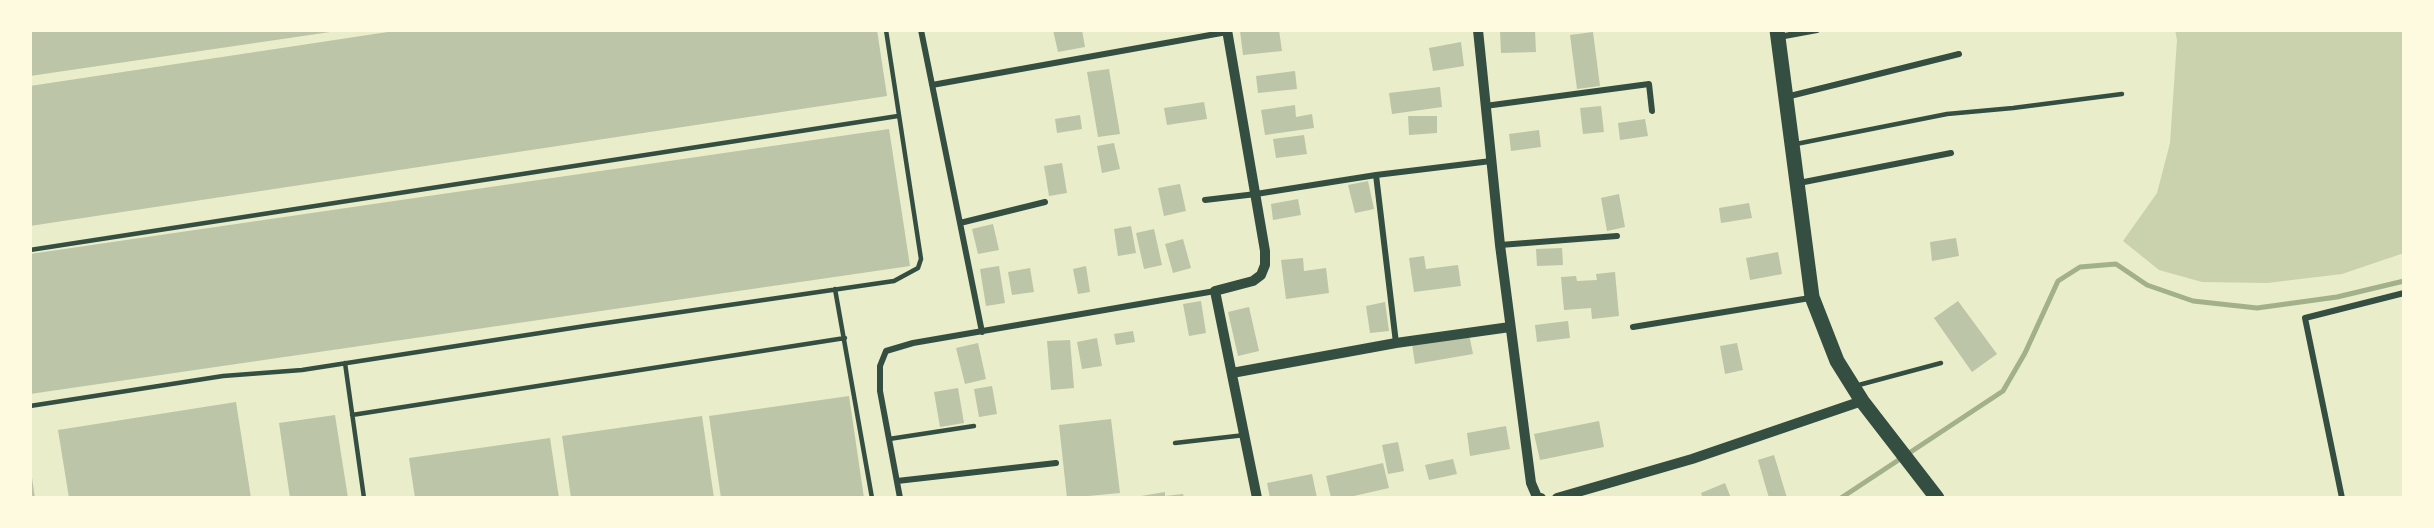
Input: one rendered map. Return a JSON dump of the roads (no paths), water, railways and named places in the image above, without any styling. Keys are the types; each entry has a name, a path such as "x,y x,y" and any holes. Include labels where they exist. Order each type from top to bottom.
{"main road":[{"path":"1778,34 1812,297 1838,361 1862,401 1937,498"}],"street":[{"path":"921,30 982,332"},
{"path":"1478,30 1510,327 1531,483 1538,498"},
{"path":"1778,34 1817,30"},
{"path":"900,498 880,392 880,366 886,351 913,343 1235,287 1261,275 1265,265 1266,250 1227,31 932,85"},
{"path":"1786,97 1959,54"},
{"path":"1485,106 1649,84 1652,111"},
{"path":"1799,183 1951,153"},
{"path":"1204,200 1491,161"},
{"path":"1376,175 1396,343"},
{"path":"960,223 1044,202"},
{"path":"1500,245 1617,236"},
{"path":"1215,291 1257,498"},
{"path":"2342,498 2305,318 2404,293"},
{"path":"1633,327 1812,297"},
{"path":"1232,373 1396,343 1510,327"},
{"path":"1557,498 1692,459 1862,401"},
{"path":"897,481 1056,463"}],"lane":[{"path":"30,406 223,376 302,370 894,281 918,268 921,260 907,155 898,116 886,30"},
{"path":"1793,144 1947,114 2122,94"},
{"path":"30,250 898,116"},
{"path":"835,289 872,498"},
{"path":"352,415 845,338"},
{"path":"345,363 364,498"},
{"path":"1853,386 1941,363"},
{"path":"889,439 974,426"},
{"path":"1174,443 1245,435"}],"waterway":[{"path":"1841,498 2003,391 2025,353 2058,281 2080,267 2116,264 2147,285 2193,301 2257,308 2337,297 2404,281"}]}
